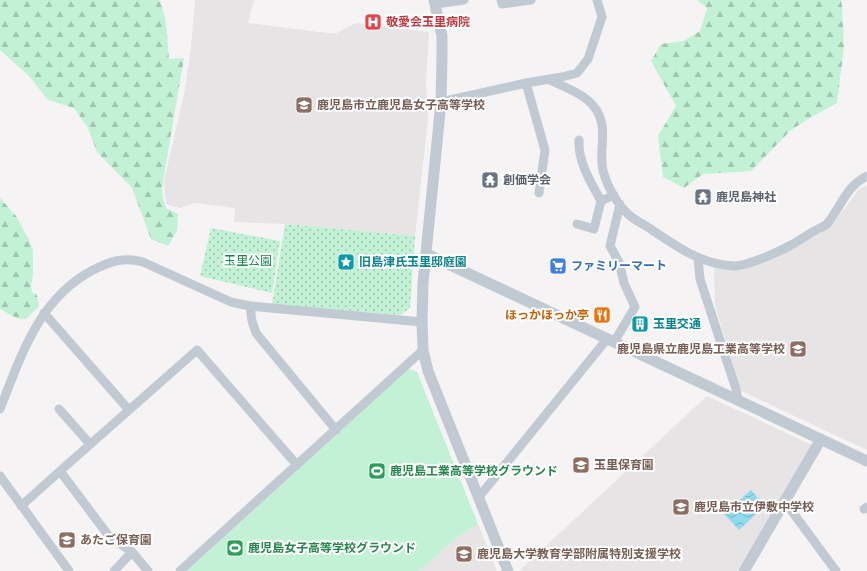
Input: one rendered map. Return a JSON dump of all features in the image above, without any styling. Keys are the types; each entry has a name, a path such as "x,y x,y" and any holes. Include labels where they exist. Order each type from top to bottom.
{"street":[{"path":"464,0 434,2 442,36 442,102 423,283 423,350 428,371 508,571"},
{"path":"501,0 502,4 531,0"},
{"path":"442,102 526,83 550,80 576,73 588,59 602,17 597,0"},
{"path":"550,80 584,98 592,104 598,112 602,130 602,161 604,174 620,204 630,215 676,246 698,258 735,266 744,265 791,245 826,225 850,189 857,181 867,176"},
{"path":"526,83 545,150 539,193"},
{"path":"577,224 594,229 601,201 584,170 579,149 579,140"},
{"path":"601,201 614,195"},
{"path":"478,498 611,341 635,307 624,283 619,262 610,246 620,204"},
{"path":"427,254 867,461"},
{"path":"698,258 700,279 736,389 738,400"},
{"path":"0,409 27,342 44,314 74,281 104,265 117,260 131,259 143,262 231,302 250,306 422,322"},
{"path":"250,306 252,321 256,333 336,430"},
{"path":"44,314 129,410"},
{"path":"21,506 197,350 297,465"},
{"path":"180,571 423,350"},
{"path":"59,409 90,444"},
{"path":"744,571 821,439"},
{"path":"60,471 108,535 132,552 148,571"},
{"path":"0,476 69,571"},
{"path":"785,502 836,571"},
{"path":"114,571 132,552"}],"shaded area":[{"name":"鹿児島市立鹿児島女子高等学校","path":"195,0 254,0 248,23 335,34 356,23 429,32 426,83 428,119 415,236 285,224 234,222 235,208 195,203 180,208 166,204 164,181 185,90 191,47"},
{"name":"鹿児島県立鹿児島工業高等学校","path":"867,186 867,450 741,391 715,306 714,268 740,270 755,265 830,228 860,188"},
{"name":"鹿児島市立伊敷中学校","path":"707,396 812,445 737,571 519,571"},
{"name":"鹿児島大学教育学部附属特別支援学校","path":"478,524 497,571 419,571 456,538"}],"green space":[{"path":"0,0 159,0 166,21 169,59 184,58 162,187 166,208 178,214 177,231 168,246 151,239 132,188 97,152 88,128 74,108 48,100 29,76 0,50"},
{"path":"697,0 841,0 844,47 837,103 791,130 751,171 703,174 684,188 663,177 658,136 676,106 651,61 661,44 684,41 700,31 707,8"},
{"path":"0,198 16,216 33,250 33,275 31,286 32,292 37,295 39,306 26,319 18,319 0,309"},
{"name":"旧島津氏玉里邸庭園","path":"285,224 415,236 410,308 400,315 272,304"},
{"name":"玉里公園","path":"211,228 280,241 272,293 200,276"},
{"name":"鹿児島工業高等学校グラウンド","path":"407,368 417,372 478,524 456,538 419,571 187,571 355,418"}],"water":[{"path":"751,490 765,506 739,530 724,514"}],"place":[{"name":"敬愛会玉里病院","path":"373,22"},
{"name":"鹿児島市立鹿児島女子高等学校","path":"304,105"},
{"name":"創価学会","path":"490,180"},
{"name":"鹿児島神社","path":"703,197"},
{"name":"旧島津氏玉里邸庭園","path":"346,262"},
{"name":"ファミリーマート","path":"558,266"},
{"name":"ほっかほっか亭","path":"602,315"},
{"name":"玉里交通","path":"640,324"},
{"name":"鹿児島県立鹿児島工業高等学校","path":"798,349"},
{"name":"玉里保育園","path":"581,465"},
{"name":"鹿児島工業高等学校グラウンド","path":"377,471"},
{"name":"鹿児島市立伊敷中学校","path":"681,507"},
{"name":"あたご保育園","path":"67,540"},
{"name":"鹿児島女子高等学校グラウンド","path":"235,548"},
{"name":"鹿児島大学教育学部附属特別支援学校","path":"464,554"}]}
